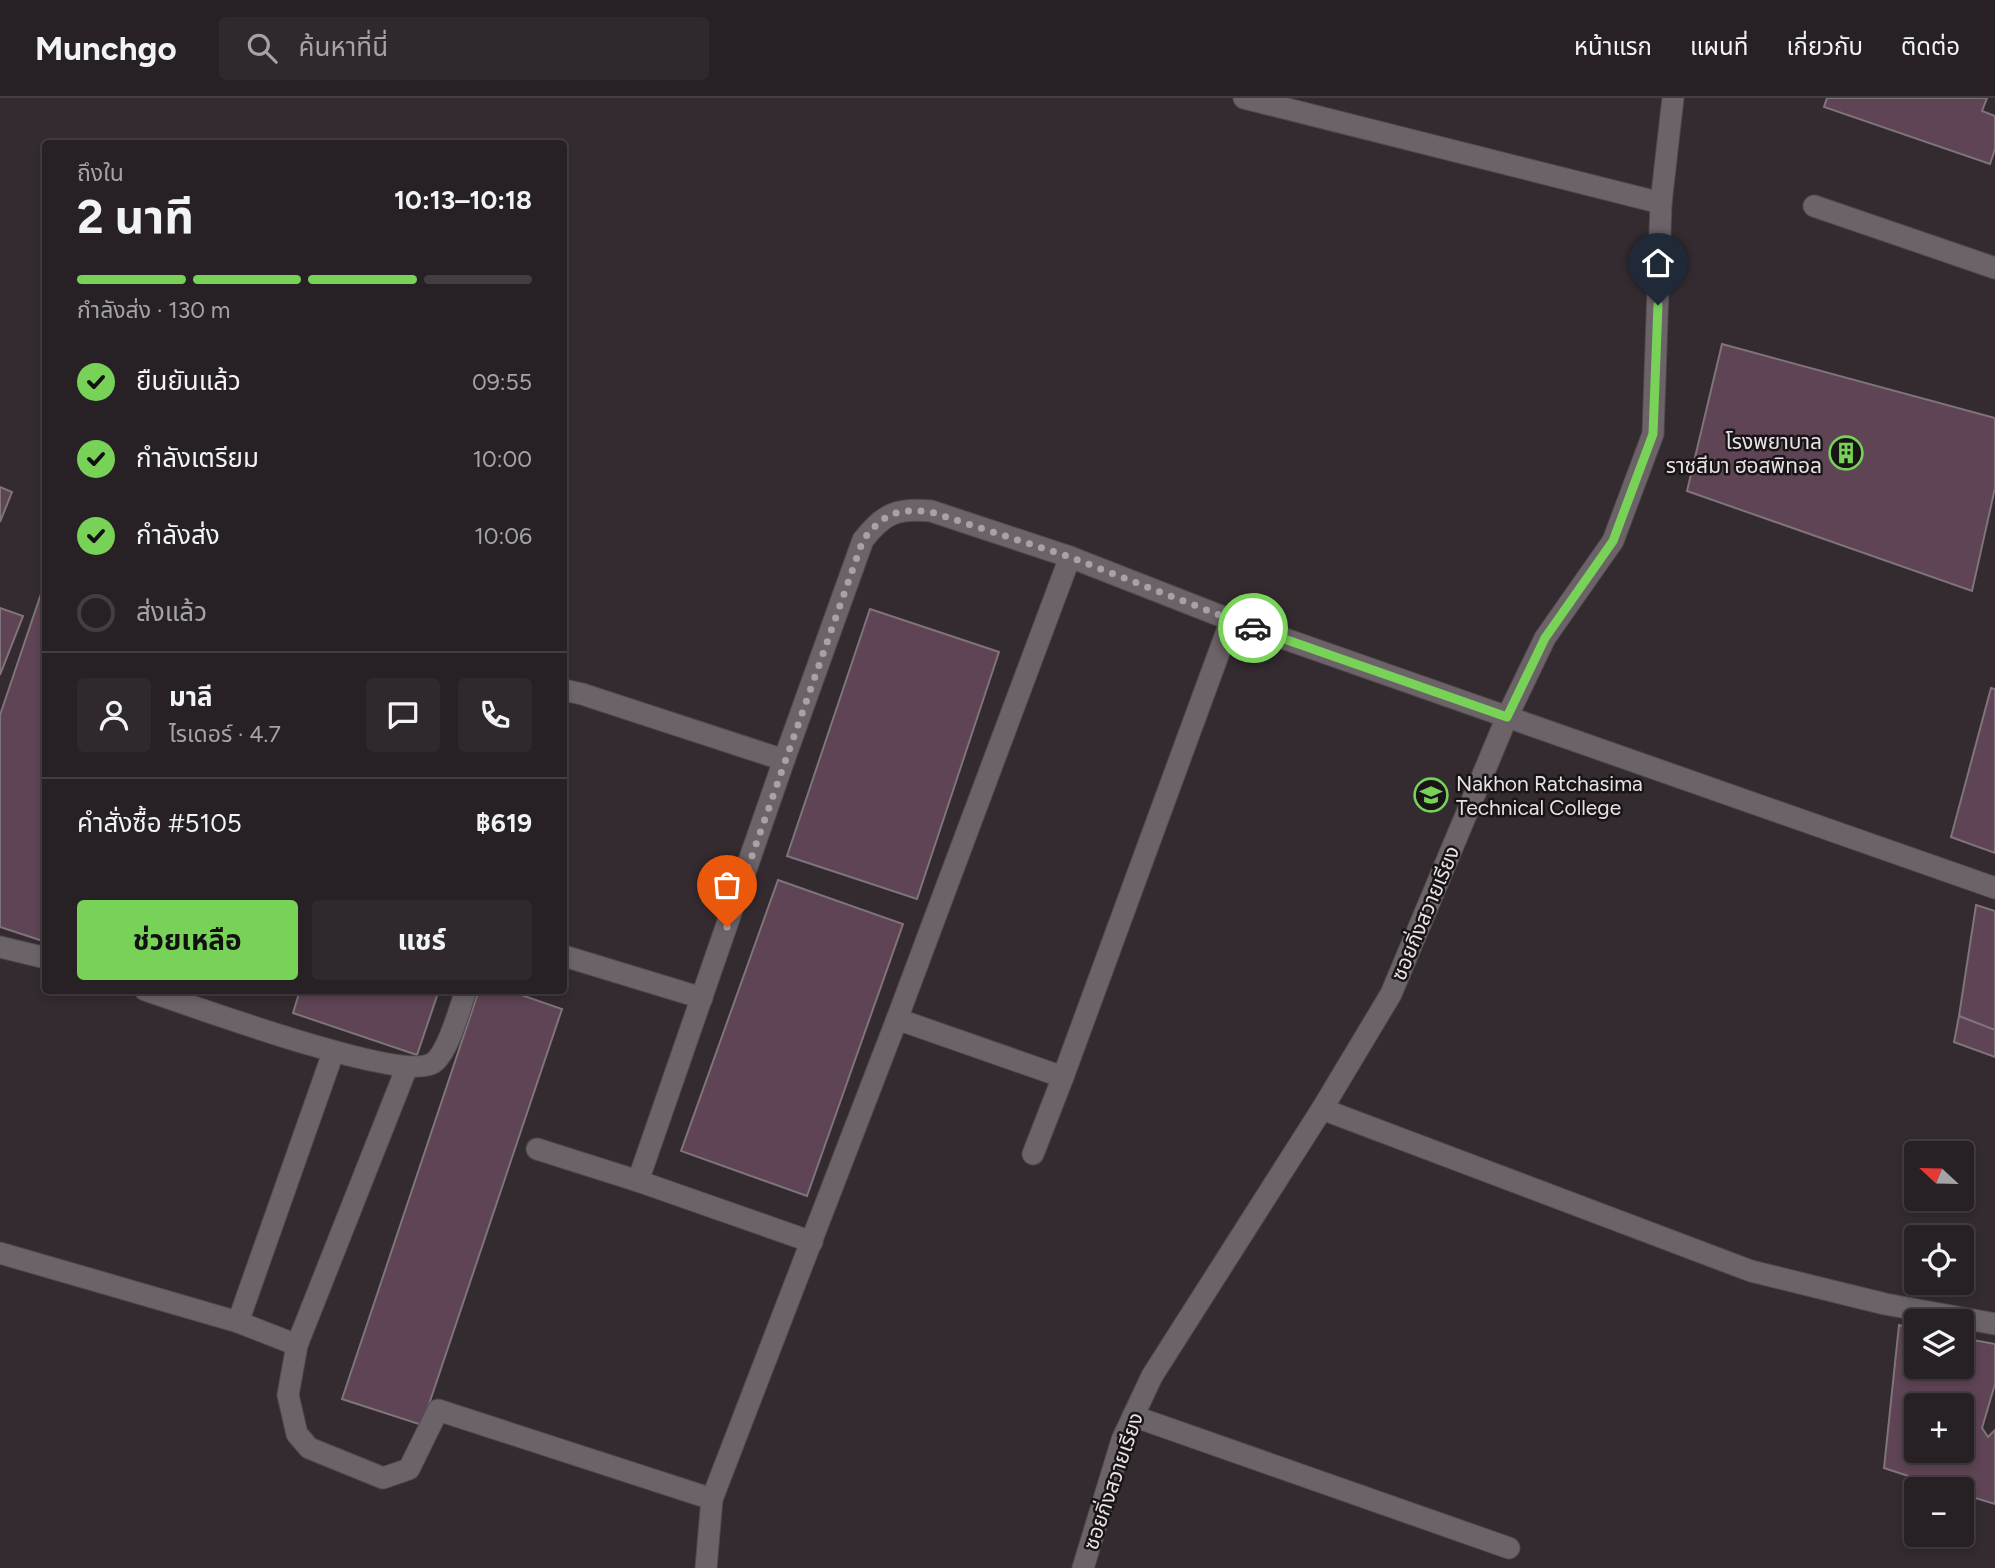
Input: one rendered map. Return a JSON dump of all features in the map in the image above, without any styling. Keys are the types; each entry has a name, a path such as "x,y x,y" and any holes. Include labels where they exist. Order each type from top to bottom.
{"street":[{"path":"1244,98 1661,203"},
{"name":"ซอยกิ่งสวายเรียง","path":"1083,1568 1122,1440 1152,1376 1322,1109 1391,994 1507,717 1545,638 1613,541 1653,434 1661,203 1673,98"},
{"path":"1814,205 1995,268"},
{"path":"638,1181 863,540 876,524 890,514 908,509 931,512 1070,557 1231,620 1995,888"},
{"path":"706,1568 712,1499 897,1019 1070,557"},
{"path":"1033,1154 1231,620"},
{"path":"567,691 784,760"},
{"path":"0,947 42,957"},
{"path":"567,957 702,999"},
{"path":"157,994 333,1053 407,1067 425,1066 442,1056 465,994"},
{"path":"897,1019 1063,1077"},
{"path":"239,1322 333,1053"},
{"path":"407,1067 297,1345 288,1395 297,1434 309,1448 383,1478 409,1469 438,1410 712,1499"},
{"path":"1322,1109 1751,1271 1885,1304 1995,1324"},
{"path":"537,1149 812,1241"},
{"path":"0,1253 239,1322 297,1345"},
{"path":"1133,1416 1508,1548"}],"building":[{"path":"1827,98 1987,98 1982,111 1995,116 1995,149 1990,164 1824,107"},
{"name":"โรงพยาบาล ราชสีมา ฮอสพิทอล","path":"1722,344 1995,418 1995,488 1972,591 1687,491"},
{"path":"0,487 12,492 0,522"},
{"path":"42,591 42,941 0,927 0,715"},
{"path":"0,608 23,616 0,675"},
{"path":"870,609 999,652 917,899 787,856"},
{"path":"1991,688 1995,689 1995,853 1951,837"},
{"path":"778,880 903,924 807,1196 681,1151"},
{"path":"1976,905 1995,911 1995,1030 1959,1016"},
{"path":"299,994 438,994 417,1055 293,1013"},
{"path":"478,994 519,994 562,1009 422,1425 342,1399"},
{"path":"1959,1016 1995,1030 1995,1057 1954,1042"},
{"path":"1899,1325 1904,1326 1904,1379 1974,1379 1974,1340 1995,1344 1995,1384 1982,1428 1988,1437 1995,1430 1995,1504 1974,1498 1974,1477 1911,1477 1884,1468"}],"way so far":[{"path":"727,927 863,540 876,524 890,514 908,509 931,512 1070,557 1253,628"}],"place":[{"name":"โรงพยาบาล ราชสีมา ฮอสพิทอล","path":"1846,453"},
{"name":"Nakhon Ratchasima Technical College","path":"1431,795"}],"route":[{"path":"1253,628 1507,717 1545,638 1613,541 1653,434 1658,305"}]}
